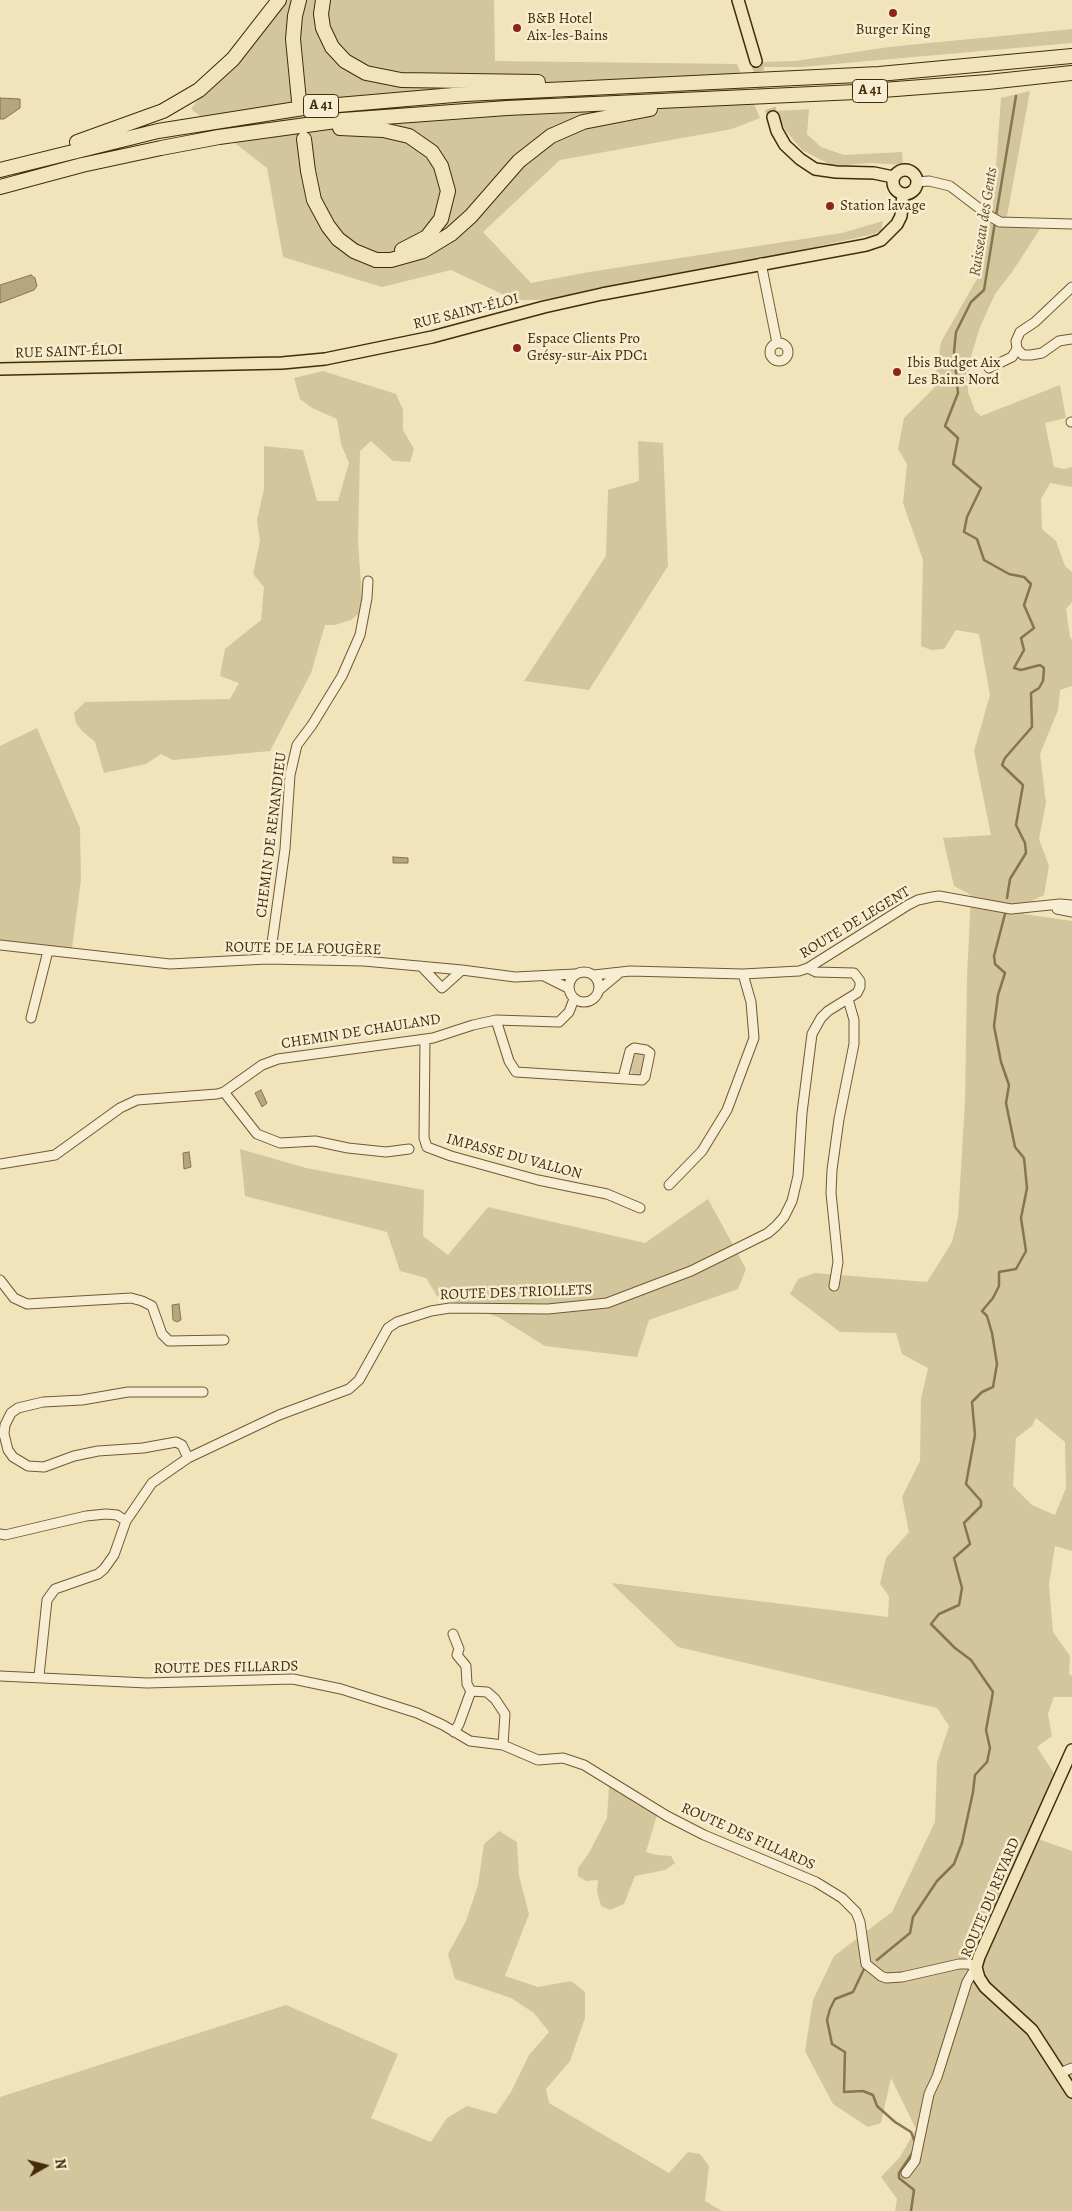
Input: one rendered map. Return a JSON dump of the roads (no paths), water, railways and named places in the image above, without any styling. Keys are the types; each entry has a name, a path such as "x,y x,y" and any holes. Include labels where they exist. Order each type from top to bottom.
{"highway":[{"path":"3,170 150,116 188,97 210,82 233,59 279,0"},
{"path":"299,0 294,16 293,39 301,101 299,39 301,15 305,0"},
{"path":"323,0 322,21 325,36 332,47 350,65 374,75 401,80 642,86"},
{"name":"A 41","path":"3,170 158,131 264,113 420,97 879,74 1072,56"},
{"name":"A 41","path":"0,187 74,167 161,148 343,120 472,110 866,91 988,82 1072,73"},
{"path":"289,127 399,132 417,140 437,158 447,185 446,205 437,226 420,242 396,252 376,252 353,243 338,229 326,211 316,187 306,139 308,171 314,200 328,226 338,239 354,251 376,260 391,260 423,252 451,234 471,216 519,161 542,142 562,130 597,118 700,100"}],"main road":[{"path":"738,0 756,61"},
{"path":"772,117 777,131 786,145 800,159 815,169 836,172 874,173 893,177"},
{"path":"907,170 915,175 917,182 913,191 903,194 894,188 893,177 897,172 907,170"},
{"name":"RUE SAINT-ÉLOI","path":"0,370 282,363 325,358 432,337 554,304 866,245 881,240 897,224 901,216 903,194"},
{"name":"ROUTE DU REVARD","path":"1072,1750 976,1967 979,1978 985,1986 1032,2030 1072,2092"}],"street":[{"path":"917,182 950,186 996,220 1072,224"},
{"path":"761,264 777,343"},
{"path":"1072,287 1036,322 1020,332 1016,341 1017,349 1023,355 1031,355 1042,353 1059,341 1072,340"},
{"path":"989,368 1012,357 1017,349"},
{"name":"CHEMIN DE RENANDIEU","path":"267,959 272,943 284,859 290,775 297,745 312,725 342,676 356,643 368,598 368,581"},
{"name":"ROUTE DE LEGENT","path":"594,975 618,974 630,971 743,974 791,972 808,968 918,900 940,896 1011,909 1072,905"},
{"name":"ROUTE DE LEGENT","path":"1044,906 1072,912"},
{"name":"ROUTE DE LA FOUGÈRE","path":"0,945 170,964 267,959 364,961 506,976 546,977 575,974"},
{"path":"31,1018 48,951"},
{"path":"421,966 442,988 462,970"},
{"name":"ROUTE DES TRIOLLETS","path":"39,1676 47,1600 55,1589 98,1574 104,1569 114,1555 126,1521 152,1483 188,1458 279,1415 349,1389 359,1380 388,1328 411,1317 450,1308 548,1309 607,1303 691,1271 768,1233 784,1217 795,1190 812,1034 821,1018 828,1011 857,993 860,987 860,981 854,973 816,972 808,968"},
{"path":"599,990 598,982 594,975 584,971 571,977 568,988 574,999 587,1002 594,998 599,990 618,974"},
{"path":"669,1185 702,1151 727,1110 754,1038 751,1002 743,974"},
{"name":"ROUTE DE LA FOUGÈRE","path":"546,977 568,988"},
{"path":"569,1012 574,999"},
{"path":"834,1286 838,1262 831,1193 832,1170 839,1118 854,1044 854,1020 848,999"},
{"name":"CHEMIN DE CHAULAND","path":"0,1164 55,1155 120,1108 137,1100 209,1096 224,1092 262,1065 278,1059 425,1039 496,1020 559,1022 569,1012 587,1002"},
{"path":"496,1020 509,1061 516,1072 623,1078"},
{"name":"IMPASSE DU VALLON","path":"425,1039 424,1130 427,1147 451,1156 538,1180 607,1194 640,1208"},
{"path":"224,1092 257,1134 280,1143 315,1140 348,1148 386,1152 409,1149"},
{"path":"0,1280 14,1298 27,1304 131,1298 152,1306 162,1334 169,1341 224,1340"},
{"path":"188,1458 182,1445 176,1442 143,1448 98,1451 74,1456 44,1467 28,1466 13,1457 8,1450 4,1434 11,1413 18,1408 43,1402 82,1400 128,1392 202,1392"},
{"path":"0,1534 6,1535 86,1516 106,1514 117,1516 126,1521"},
{"path":"453,1634 459,1649 457,1655 466,1666 467,1684 471,1692 454,1732"},
{"name":"ROUTE DES FILLARDS","path":"0,1676 39,1676 147,1683 293,1679 341,1689 417,1713 470,1741 503,1745 538,1760 563,1758 584,1764 667,1816 704,1835 798,1873 842,1898 856,1912 860,1922 866,1964 881,1976 886,1978 902,1977 959,1964 969,1964 976,1967"},
{"path":"471,1692 487,1692 506,1714 503,1745"},
{"path":"906,2173 916,2161 929,2094 938,2077 967,1982 976,1967"},
{"path":"1060,2072 1072,2068"}],"waterway":[{"name":"Ruisseau des Gents","path":"996,216 1016,96"},
{"name":"Ruisseau des Gents","path":"995,222 984,290 971,302 956,332 954,352 958,393 945,426 958,438 953,464 981,488 967,517 964,532 977,539 984,560 1009,574 1024,577 1031,584 1024,605 1034,628 1021,638 1024,650 1014,668 1021,670 1040,665 1044,668 1043,681 1039,688 1031,693 1032,727 1005,758 1002,765 1023,785 1016,825 1025,843 1026,853 1010,879 1007,898"},
{"name":"Ruisseau des Gents","path":"877,1960 910,1933 913,1917 937,1881 954,1864 962,1843 975,1775 987,1762 990,1748 986,1730 993,1692 971,1660 955,1648 931,1624 939,1614 959,1605 962,1588 954,1558 970,1544 964,1523 981,1506 981,1501 966,1484 975,1435 972,1402 982,1392 993,1387 997,1364 992,1333 987,1316 982,1311 993,1298 999,1286 999,1272 1016,1269 1026,1251 1021,1218 1027,1188 1024,1158 1015,1147 1006,1103 1009,1085 1001,1062 994,1026 998,995 1005,973 995,964 994,956 1005,914"},
{"name":"Ruisseau des Gents","path":"864,1969 853,1992 835,1999 827,2020 832,2044 845,2052 844,2092 863,2091 873,2095 877,2106 895,2122 911,2132 915,2142"},
{"name":"Ruisseau des Gents","path":"911,2211 914,2190 899,2178 899,2173 913,2152"}],"tunnel":[{"path":"756,61 773,117"}],"place":[{"name":"Burger King","path":"893,13"},
{"name":"B&B Hotel Aix-les-Bains","path":"517,28"},
{"name":"Station lavage","path":"830,206"},
{"name":"Espace Clients Pro Grésy-sur-Aix PDC1","path":"517,348"},
{"name":"Ibis Budget Aix Les Bains Nord","path":"897,372"}]}
